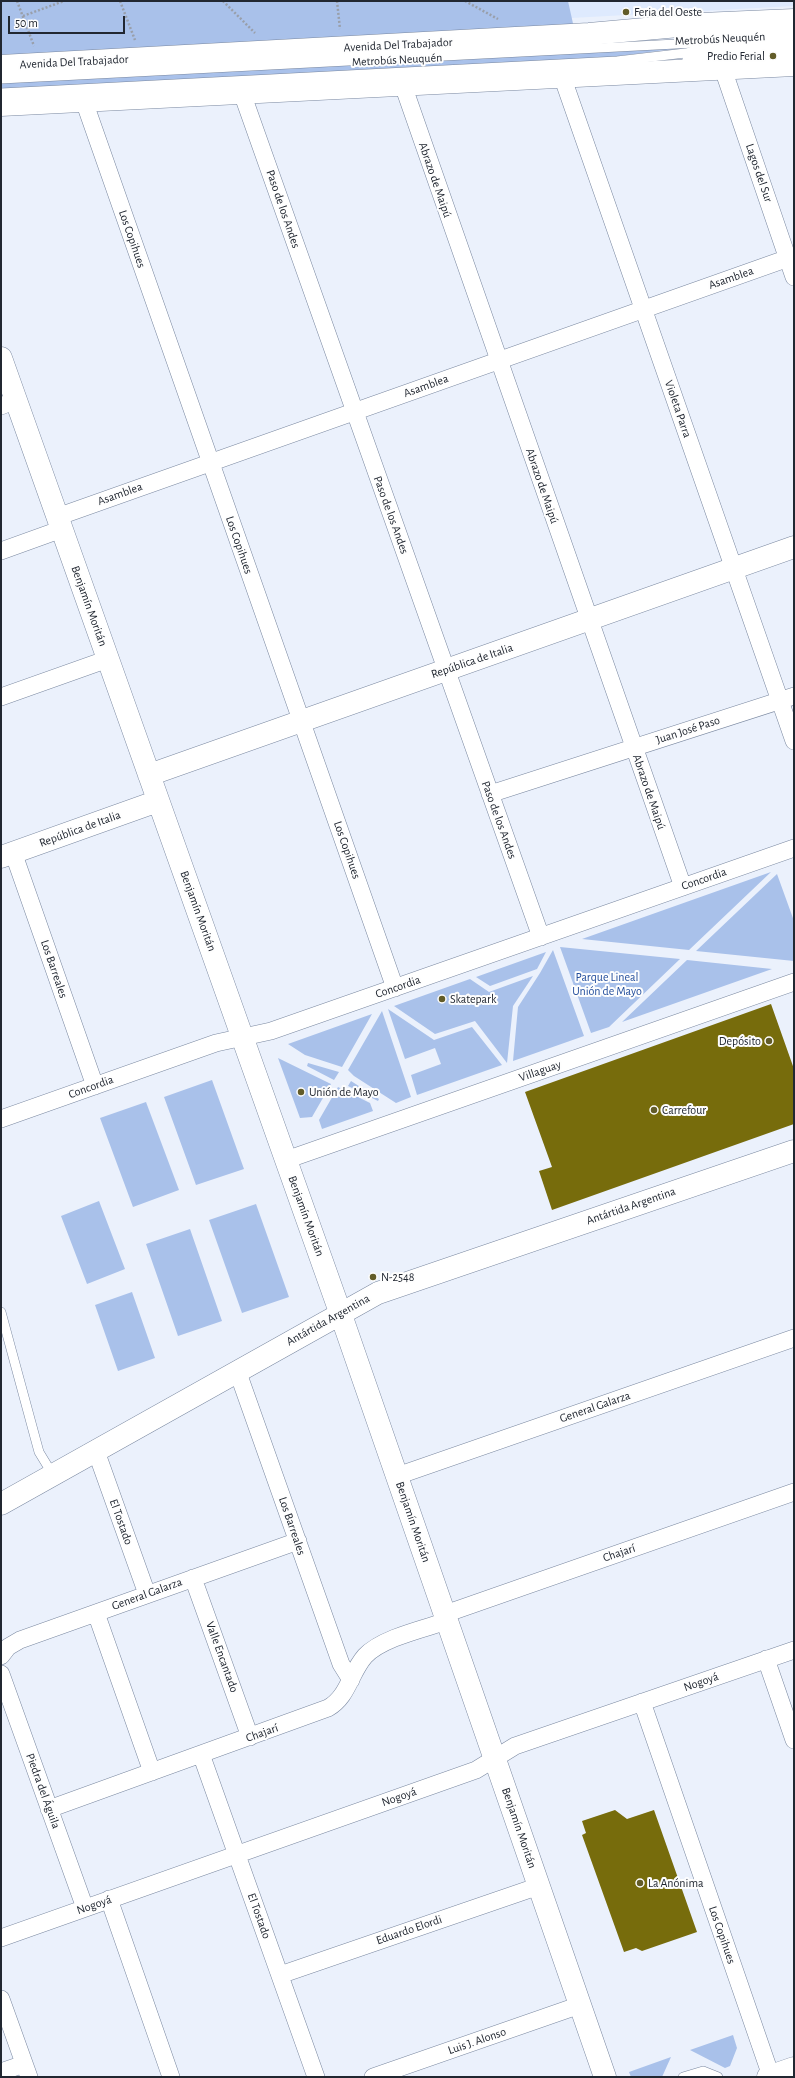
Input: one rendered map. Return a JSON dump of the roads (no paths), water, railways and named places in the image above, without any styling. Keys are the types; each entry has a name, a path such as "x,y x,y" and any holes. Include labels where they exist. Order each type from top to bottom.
{"street":[{"name":"Avenida Del Trabajador","path":"1,66 581,34 701,24 794,20"},
{"path":"794,27 690,32 691,39 794,35"},
{"path":"794,52 691,56 691,64 794,59"},
{"path":"1,105 794,65"},
{"name":"Lagos del Sur","path":"723,69 791,257 794,277"},
{"name":"Violeta Parra","path":"562,76 734,568 787,698 794,741"},
{"name":"Abrazo de Maipú","path":"402,85 683,887"},
{"name":"Paso de los Andes","path":"242,93 541,937"},
{"name":"Los Copihues","path":"84,101 395,988"},
{"name":"Asamblea","path":"1,551 60,523 210,462 791,257"},
{"name":"Benjamín Moritán","path":"1,358 9,403 60,523 340,1312 605,2077"},
{"name":"República de Italia","path":"149,775 794,547"},
{"path":"1,697 108,659"},
{"name":"Juan José Paso","path":"490,794 787,698"},
{"name":"República de Italia","path":"7,855 158,801"},
{"name":"Concordia","path":"1,1119 216,1043 263,1033 683,887 792,854"},
{"name":"Los Barreales","path":"7,855 95,1086"},
{"name":"Villaguay","path":"286,1160 794,982"},
{"name":"Antártida Argentina","path":"1,1504 364,1299 393,1287 794,1151"},
{"name":"General Galarza","path":"397,1476 794,1338"},
{"name":"Los Barreales","path":"237,1370 341,1664 351,1680"},
{"name":"El Tostado","path":"96,1451 147,1594"},
{"name":"Chajarí","path":"49,1809 250,1737 334,1705 343,1696 364,1658 375,1648 446,1617 794,1492"},
{"name":"General Galarza","path":"1,1656 14,1643 298,1541"},
{"name":"Valle Encantado","path":"193,1578 250,1737"},
{"path":"96,1613 152,1772"},
{"name":"Nogoyá","path":"1,1938 476,1770 515,1746 794,1650"},
{"path":"766,1659 794,1740"},
{"name":"Piedra del Águila","path":"1,1674 85,1908"},
{"name":"Los Copihues","path":"642,1702 769,2076"},
{"name":"El Tostado","path":"201,1754 316,2077"},
{"name":"Eduardo Elordi","path":"280,1975 539,1886"},
{"path":"109,1900 171,2077"},
{"path":"1,1999 27,2071 1,2072"},
{"name":"Luis J. Alonso","path":"373,2077 580,2005"},
{"path":"769,2076 794,2068"}],"lane":[{"name":"Metrobús Neuquén","path":"1,79 794,39"},
{"name":"Metrobús Neuquén","path":"1,93 617,61 669,54 794,48"},
{"path":"1,1312 39,1452 53,1475"},
{"path":"683,2077 703,2071 718,2077"}],"place":[{"name":"Feria del Oeste","path":"626,12"},
{"name":"Predio Ferial","path":"773,56"},
{"name":"Skatepark","path":"442,999"},
{"name":"Depósito","path":"769,1041"},
{"name":"Unión de Mayo","path":"301,1092"},
{"name":"Carrefour","path":"654,1110"},
{"name":"N-2548","path":"373,1277"},
{"name":"La Anónima","path":"640,1883"}],"park label":[{"name":"Parque Lineal Unión de Mayo","path":"607,984"}]}
